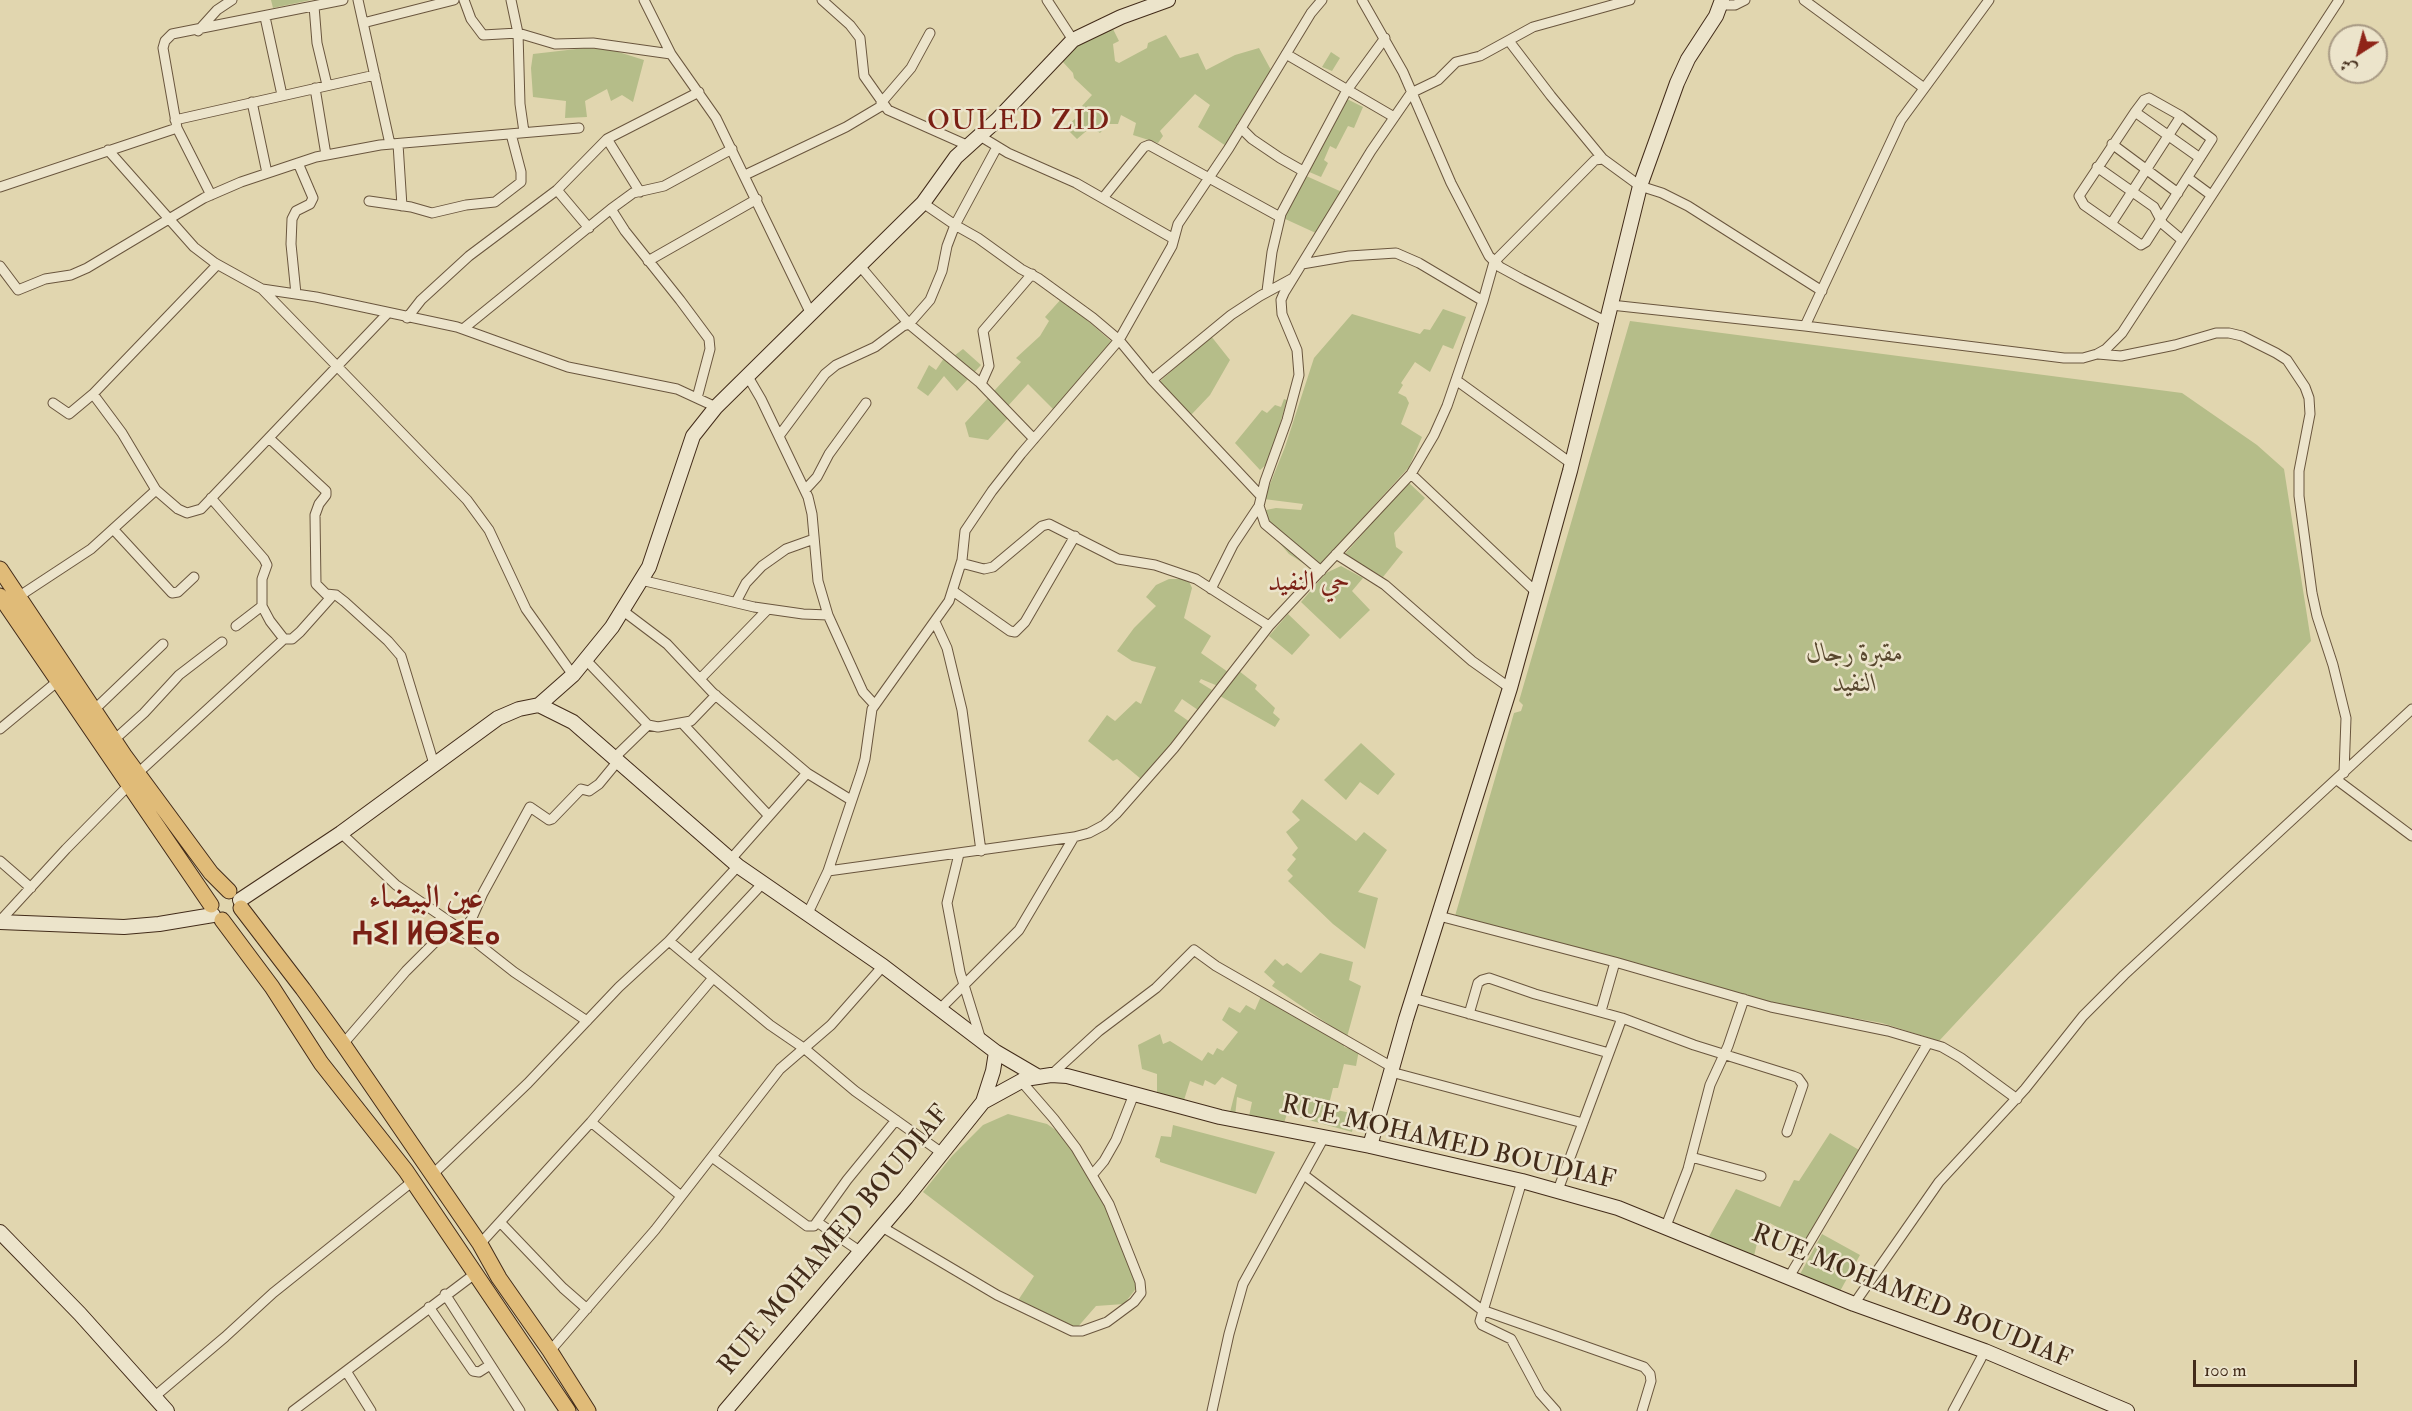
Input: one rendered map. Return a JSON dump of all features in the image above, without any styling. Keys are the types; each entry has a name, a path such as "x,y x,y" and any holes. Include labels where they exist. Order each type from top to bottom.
{"main road":[{"path":"236,900 341,833 498,718 519,709 539,705 573,675 622,610 649,567 662,535 693,436 716,407 923,203 956,157 981,136 1073,40 1161,1"},
{"path":"1370,1146 1537,593 1572,464 1640,186 1677,83 1688,59 1721,3"},
{"path":"0,569 114,740 134,779 215,913 272,987 321,1063 412,1181 476,1273 562,1409"},
{"path":"0,596 58,681 134,779 236,900 343,1044 480,1244 499,1278 588,1411"},
{"path":"539,705 573,722 763,884 883,966 996,1052 1044,1075"},
{"path":"0,922 124,927 159,924 215,913 232,920 239,913 236,900 222,891 214,895 215,913"},
{"name":"RUE MOHAMED BOUDIAF","path":"724,1411 882,1227 983,1102 993,1071 996,1052"},
{"name":"RUE MOHAMED BOUDIAF","path":"983,1102 1021,1081 1044,1075 1067,1076 1220,1116 1323,1139 1370,1146 1558,1190 1618,1208 1666,1226 1854,1304 1985,1351 2127,1411"},
{"path":"0,1232 80,1314 167,1411"}],"street":[{"path":"198,31 217,10 232,0"},
{"path":"211,195 176,124 163,48 172,34 198,31 343,0"},
{"path":"358,0 394,144 402,206"},
{"path":"363,23 454,0"},
{"path":"464,0 471,19 483,35 518,33 555,44 593,43 671,54"},
{"path":"511,0 518,33 520,105 524,132"},
{"path":"644,0 671,54 716,118 811,314"},
{"path":"822,0 850,25 860,38 864,76 882,104 899,117 969,146"},
{"path":"1047,0 1073,40"},
{"path":"808,913 828,871 865,759 874,704 936,622 949,601 961,563 965,531 992,491 1034,438 1119,340 1172,246 1178,224 1322,0"},
{"path":"1362,0 1411,93 1451,183 1494,262 1543,291 1606,322"},
{"path":"1321,571 1265,524 1259,506 1260,495 1287,420 1299,375 1297,350 1286,327 1281,308 1284,292 1411,93 1438,80 1456,62 1480,56 1543,23 1597,11 1630,0"},
{"path":"1721,3 1735,5 1745,0"},
{"path":"1804,0 1924,88"},
{"path":"1805,326 1892,138 1924,88 1989,0"},
{"path":"1611,305 2064,358 2083,358 2097,354 2106,349 2122,333 2339,0"},
{"path":"314,6 317,43 327,85"},
{"path":"265,16 282,95"},
{"path":"745,175 846,127 882,104 911,68 930,33"},
{"path":"1268,291 1272,252 1280,218 1347,90 1384,38"},
{"path":"1509,41 1603,159 1640,186 1662,193 1688,206 1822,291"},
{"path":"1286,54 1394,117"},
{"path":"0,187 176,124 252,102 375,75"},
{"path":"315,88 326,155"},
{"path":"407,318 421,300 469,256 557,190 607,139 699,92"},
{"path":"2149,98 2181,116 2212,138 2161,220 2146,242 2141,245 2084,205 2079,196 2135,112 2144,100 2149,98"},
{"path":"252,102 267,173"},
{"path":"2135,112 2200,158"},
{"path":"2111,224 2181,116"},
{"path":"0,266 15,288 20,291 45,279 71,275 87,268 168,218 211,195 241,182 326,155 394,144 579,128"},
{"path":"1241,128 1280,158 1304,171"},
{"path":"369,201 432,213 501,199 521,182 522,177 511,134"},
{"path":"981,136 997,147 1065,177 1174,239"},
{"path":"607,139 640,192"},
{"path":"2112,144 2178,193"},
{"path":"1103,198 1146,145 1162,151 1280,218"},
{"path":"778,436 825,374 836,365 875,346 909,324 935,292 955,225 997,147"},
{"path":"463,329 610,209 633,193 664,186 732,149"},
{"path":"108,150 194,247 217,265 262,289 441,474 489,530 526,609 573,675"},
{"path":"828,871 1074,837 1089,833 1104,825 1116,814 1174,748 1269,626 1411,474 1434,435 1456,380 1494,262 1592,162 1603,159"},
{"path":"296,294 291,244 292,219 296,211 310,204 314,198 298,163"},
{"path":"2097,167 2154,207 2161,220 2182,240"},
{"path":"2188,178 2211,195"},
{"path":"557,190 589,228"},
{"path":"648,261 757,199"},
{"path":"923,203 1032,274 1079,307 1119,340 1152,380 1260,495"},
{"path":"610,209 709,339 710,349 697,398"},
{"path":"1302,264 1349,256 1396,253 1419,262 1483,301"},
{"path":"54,403 69,414 93,394 217,265"},
{"path":"860,266 909,324 981,384 1034,438"},
{"path":"981,384 988,366 983,332 1032,274"},
{"path":"1152,380 1232,315 1268,291 1294,278"},
{"path":"262,289 463,329 568,367 677,389 716,407"},
{"path":"93,394 117,426 156,490 178,509 187,513 201,508 387,314"},
{"path":"2097,354 2121,356 2175,345 2216,333 2229,333 2242,336 2276,352 2287,360 2297,374 2309,398 2310,414 2299,471 2302,520 2315,608 2333,665 2346,718 2341,777"},
{"path":"747,375 805,490 812,514 818,581 828,615 863,692 874,704"},
{"path":"1456,380 1572,464"},
{"path":"805,490 817,477 829,454 867,403"},
{"path":"269,438 326,491 315,515 316,584 326,594 345,602 401,656 434,764"},
{"path":"1411,474 1537,593"},
{"path":"18,597 91,549 156,490"},
{"path":"211,498 267,564 262,579 262,606 284,639"},
{"path":"1211,589 1233,545 1259,506"},
{"path":"961,563 989,569 1046,525 1055,526 1118,559 1177,571 1196,579 1269,626"},
{"path":"114,530 172,593 178,592 194,577"},
{"path":"952,591 1010,631 1016,632 1025,622 1075,536"},
{"path":"736,602 746,583 762,566 786,549 814,539"},
{"path":"1336,554 1385,585 1472,661 1510,688"},
{"path":"641,579 684,592 768,609 828,615"},
{"path":"0,922 134,779 284,639 292,639 333,595"},
{"path":"236,626 262,606"},
{"path":"700,679 768,609"},
{"path":"622,610 667,644 716,695 807,773 851,800"},
{"path":"936,622 950,657 962,710 981,851"},
{"path":"114,740 144,713 179,675 222,642"},
{"path":"94,710 164,644"},
{"path":"585,659 648,725 658,727 691,721 716,695"},
{"path":"0,729 58,681"},
{"path":"1854,1304 1939,1182 2017,1099 2072,1029 2103,995 2412,709"},
{"path":"682,723 769,816"},
{"path":"462,931 471,920 483,893 530,807 549,820 552,819 581,789 591,790 599,784 616,759 648,725"},
{"path":"432,1174 528,1083 669,940 735,862 769,816 807,773"},
{"path":"2341,777 2412,836"},
{"path":"341,833 383,876 453,924 514,972 587,1021"},
{"path":"940,1009 1019,930 1074,837"},
{"path":"959,854 947,903 964,985 981,1040"},
{"path":"0,861 31,888"},
{"path":"692,959 763,884"},
{"path":"1438,916 1615,962 1744,999 1869,1027 1928,1043 1951,1051 2017,1099"},
{"path":"343,1044 406,971 453,924"},
{"path":"669,940 760,1018 805,1049 855,1091 942,1153"},
{"path":"1044,1075 1156,988 1194,950 1216,966 1392,1070 1583,1123"},
{"path":"1601,1011 1615,962"},
{"path":"550,1351 588,1309 681,1196 780,1069 805,1049 854,1000 883,966"},
{"path":"480,1244 591,1122 713,978"},
{"path":"1469,1014 1478,983 1485,978 1601,1011 1694,1045 1793,1076 1803,1085 1786,1132"},
{"path":"1413,998 1609,1053"},
{"path":"1666,1226 1691,1157 1703,1105 1715,1070 1724,1054 1744,999"},
{"path":"1558,1190 1622,1018"},
{"path":"1789,1277 1928,1043"},
{"path":"882,1227 1024,1309 1072,1331 1083,1331 1107,1322 1139,1297 1142,1290 1129,1251 1093,1174 1054,1119 1021,1081"},
{"path":"1093,1174 1104,1161 1116,1140 1134,1094"},
{"path":"712,1157 807,1226 814,1226 847,1180 896,1120"},
{"path":"591,1122 681,1196"},
{"path":"1212,1411 1243,1284 1323,1139"},
{"path":"1691,1157 1761,1176"},
{"path":"1304,1175 1482,1310 1644,1367 1650,1374 1651,1381 1642,1411"},
{"path":"154,1397 273,1293 412,1181"},
{"path":"1522,1181 1480,1321 1482,1325 1511,1339 1540,1393 1556,1411"},
{"path":"500,1222 563,1288 588,1309"},
{"path":"818,1222 861,1252"},
{"path":"293,1411 445,1294 476,1273"},
{"path":"445,1294 520,1411"},
{"path":"429,1307 473,1371 479,1372 490,1365"},
{"path":"1953,1411 1985,1351"},
{"path":"346,1371 372,1411"}],"green space":[{"path":"271,0 311,0 273,8"},
{"path":"1113,29 1119,41 1113,44 1115,61 1119,63 1147,48 1148,43 1166,35 1180,58 1198,53 1206,70 1235,55 1259,48 1271,70 1226,146 1198,127 1210,105 1195,94 1160,131 1163,136 1158,143 1133,135 1136,123 1121,115 1118,124 1108,124 1100,133 1091,127 1077,139 1065,127 1086,110 1082,106 1092,95 1074,78 1073,73 1062,61 1081,42"},
{"path":"585,48 609,49 644,60 633,102 622,95 611,101 607,89 585,101 587,117 565,118 566,101 533,97 531,68 533,54"},
{"path":"1331,52 1340,58 1332,71 1322,67"},
{"path":"1347,99 1363,107 1354,128 1348,126 1336,149 1330,146 1324,160 1328,163 1321,177 1307,171"},
{"path":"1304,175 1342,192 1318,234 1283,218"},
{"path":"1062,298 1113,343 1053,409 1028,384 1007,407 994,391 1021,362 1016,358 1040,336 1049,321 1045,317"},
{"path":"1443,309 1466,317 1453,349 1443,345 1430,372 1415,362 1401,383 1403,385 1398,393 1406,397 1409,403 1401,424 1422,437 1409,467 1320,565 1306,565 1289,554 1271,533 1264,515 1266,510 1276,508 1301,510 1303,504 1264,499 1285,447 1314,358 1352,314 1420,334 1424,329 1430,330"},
{"name":"مقبرة رجال النفيد","path":"1630,321 2182,393 2257,445 2284,469 2311,641 1939,1041 1882,1023 1784,1006 1455,916 1514,713 1521,711 1523,705 1519,701"},
{"path":"1211,336 1230,360 1210,395 1191,415 1158,383"},
{"path":"963,349 981,365 957,391 944,376 928,396 917,388 929,365 936,370 948,352 954,356"},
{"path":"989,397 1008,418 988,440 969,437 965,423"},
{"path":"1284,399 1287,400 1269,462 1260,470 1235,443 1262,410 1267,413 1275,405 1281,407"},
{"path":"1408,482 1425,498 1394,533 1396,547 1403,552 1383,577 1344,555"},
{"path":"1341,566 1363,578 1352,591 1370,610 1340,639 1301,602 1326,573"},
{"path":"1169,579 1188,579 1192,588 1184,618 1211,636 1201,653 1228,672 1218,686 1201,679 1199,682 1212,690 1198,710 1182,699 1174,711 1190,722 1141,779 1117,759 1113,761 1088,741 1107,715 1115,721 1136,701 1141,704 1156,667 1132,661 1117,651 1134,628 1156,606 1146,597 1156,585"},
{"path":"1288,614 1310,635 1292,655 1269,636"},
{"path":"1239,671 1257,685 1255,689 1275,708 1273,713 1280,719 1275,727 1220,696"},
{"path":"1361,743 1395,774 1378,795 1360,782 1346,800 1324,780"},
{"path":"1302,799 1356,841 1364,832 1387,850 1358,892 1378,898 1365,949 1333,924 1288,881 1293,876 1287,870 1296,859 1292,855 1298,848 1286,832 1300,820 1292,812"},
{"path":"1320,953 1353,962 1349,980 1361,986 1347,1037 1272,986 1275,982 1264,972 1275,959 1283,966 1287,963 1301,973"},
{"path":"1262,994 1345,1042 1344,1047 1359,1050 1356,1066 1344,1064 1338,1088 1333,1088 1328,1108 1355,1114 1352,1132 1287,1114 1282,1129 1248,1121 1252,1102 1237,1097 1235,1117 1229,1116 1237,1085 1222,1077 1215,1085 1205,1080 1203,1086 1190,1081 1184,1100 1157,1094 1157,1074 1142,1069 1138,1045 1160,1034 1163,1044 1170,1041 1202,1061 1208,1052 1213,1055 1217,1048 1223,1051 1238,1032 1222,1020 1229,1007 1240,1013 1246,1005 1255,1010"},
{"path":"1008,1114 1047,1124 1060,1133 1088,1170 1110,1211 1138,1286 1124,1304 1096,1306 1076,1329 1017,1302 1034,1276 923,1192 952,1156 983,1125"},
{"path":"1173,1125 1275,1152 1256,1194 1160,1162 1160,1159 1155,1157 1161,1136 1171,1137"},
{"path":"1830,1133 1859,1150 1804,1243 1770,1223 1758,1239 1754,1256 1708,1238 1736,1189 1780,1207 1794,1180 1799,1181"},
{"path":"1822,1234 1860,1255 1839,1293 1799,1276"}],"district":[{"name":"OULED ZID","path":"1019,123"},
{"name":"حي النفيد","path":"1309,584"},
{"name":"عين البيضاء ⵄⵉⵏ ⵍⴱⵉⴹⴰ","path":"426,918"}]}
